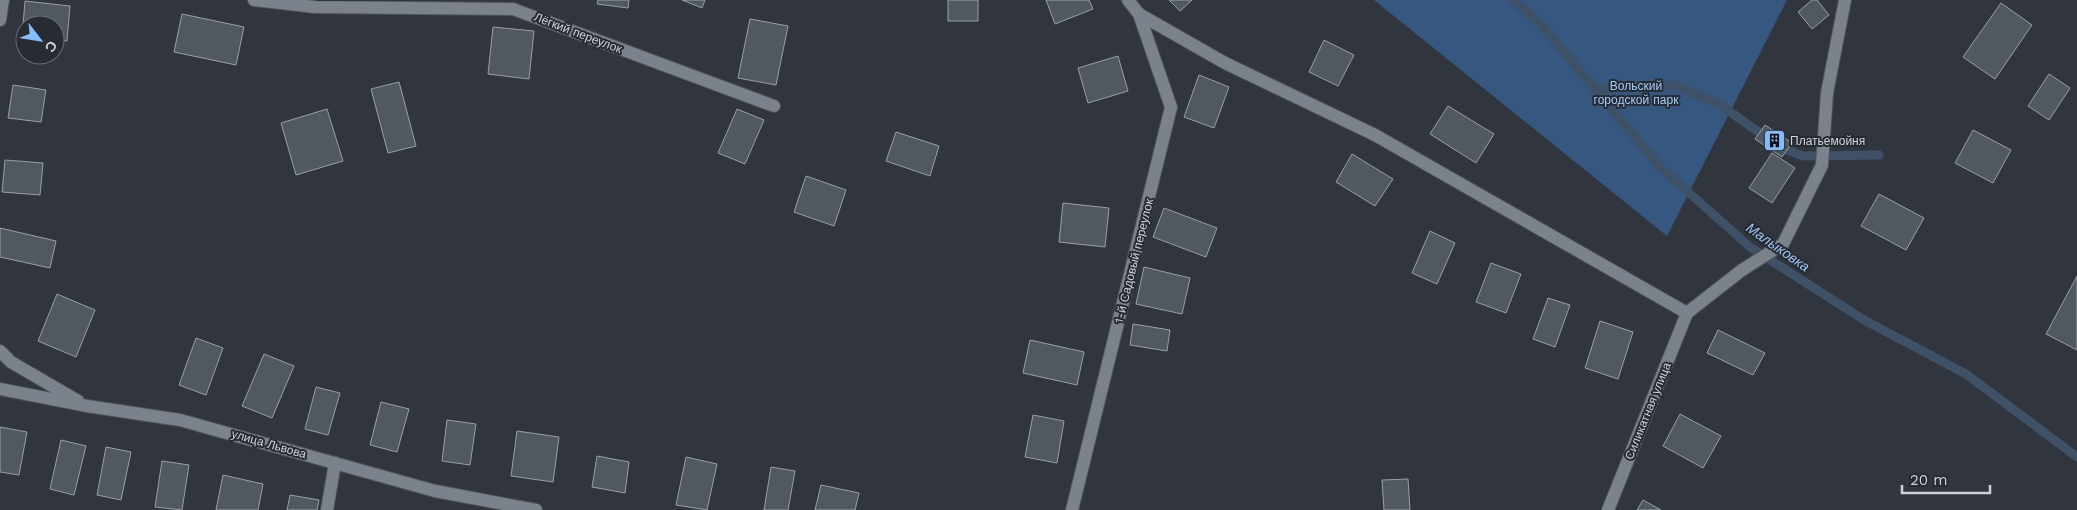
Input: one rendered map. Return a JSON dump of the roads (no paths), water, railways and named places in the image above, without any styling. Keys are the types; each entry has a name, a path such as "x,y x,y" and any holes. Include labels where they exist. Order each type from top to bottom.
{"street":[{"path":"0,20 3,0"},
{"name":"Лёгкий переулок","path":"254,0 316,4 513,9 774,106"},
{"path":"1128,0 1139,14 1225,63 1375,135 1687,312 1742,270 1783,244 1822,165 1827,93 1845,0"},
{"name":"1-й Садовый переулок","path":"1072,510 1171,107 1139,14"},
{"name":"Силикатная улица","path":"1608,510 1687,312"},
{"path":"0,351 11,362 87,406"},
{"name":"улица Львова","path":"0,389 87,406 180,420 435,490 536,510"},
{"path":"327,510 334,463"}],"waterway":[{"name":"Малыковка","path":"1513,0 1543,27 1660,167 1750,247 1864,320 1966,374 2077,457"},
{"path":"1594,89 1674,85 1719,104 1760,133"},
{"path":"1787,150 1803,156 1879,155"}],"place":[{"name":"Платьемойня","path":"1774,141"}],"park label":[{"name":"Вольский городской парк","path":"1636,93"}]}
